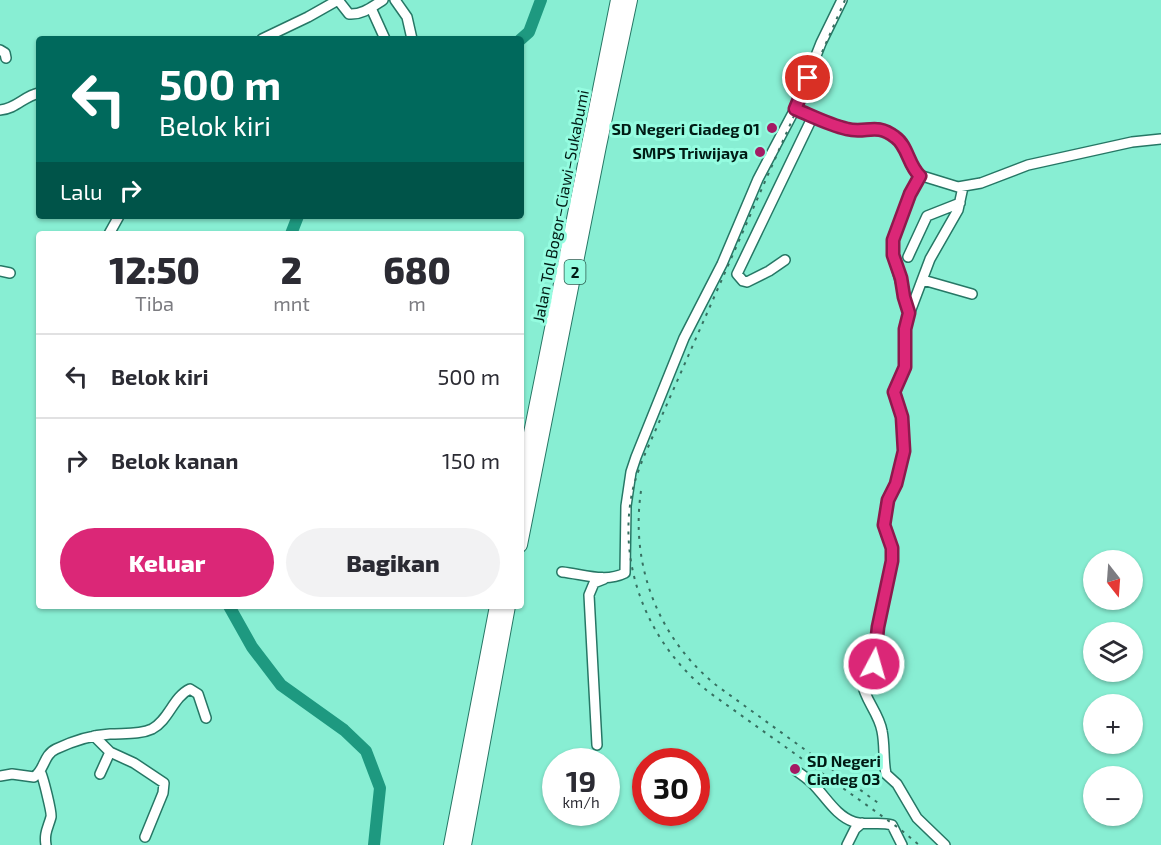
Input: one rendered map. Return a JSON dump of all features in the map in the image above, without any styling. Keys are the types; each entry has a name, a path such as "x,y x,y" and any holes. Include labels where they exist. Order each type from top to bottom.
{"highway":[{"name":"Jalan Tol Bogor–Ciawi–Sukabumi","path":"524,468 618,0"},
{"name":"Jalan Tol Bogor–Ciawi–Sukabumi","path":"524,524 630,0"},
{"path":"451,845 496,609"},
{"path":"464,845 507,609"}],"street":[{"path":"268,36 338,0 349,14 359,13 383,0"},
{"path":"395,0 407,18 411,36"},
{"path":"597,745 589,595 594,583 618,576 627,570 625,512 636,457 684,338 722,264 758,179 795,109 821,43 842,0"},
{"path":"370,8 384,36"},
{"path":"0,50 5,53 6,58"},
{"path":"0,110 11,109 28,96 36,94"},
{"path":"795,109 849,130 877,128 888,132 900,141 912,167 920,176 951,186 963,187 981,183 1028,165 1132,142 1161,139"},
{"path":"785,260 747,282 737,274 813,116"},
{"path":"909,313 893,255 893,245 910,194 920,176"},
{"path":"945,845 917,818 897,784 886,774 882,730 862,685 873,667 878,627 892,566 892,548 884,525 888,500 896,484 904,451 902,417 894,392 905,367 905,329 930,259 952,222 960,203 963,187"},
{"path":"908,257 927,216 960,203"},
{"path":"923,280 972,294"},
{"path":"562,572 604,579"},
{"path":"0,776 12,774 36,776 45,758 53,751 94,736 140,732 154,728 181,694 190,688 198,694 206,718"},
{"path":"94,736 110,752 134,763 164,783 164,794 145,837"},
{"path":"100,774 110,752"},
{"path":"795,770 813,784 842,815 854,822 883,822 892,825 902,845"},
{"path":"40,771 45,781 46,797 52,814 45,834 46,845"},
{"path":"847,845 855,829 862,823"},
{"path":"897,835 907,845"}],"waterway":[{"path":"524,36 529,32 541,0"},
{"path":"292,231 297,219"},
{"path":"231,609 252,647 281,685 344,730 366,751 380,788 374,845"}],"railway":[{"path":"845,0 641,463 632,493 629,550 634,577 655,629 670,653 689,674 710,693 919,845"},
{"path":"641,491 640,546 645,573 653,598 678,645 716,685 881,805"}],"place":[{"name":"SD Negeri Ciadeg 01","path":"772,128"},
{"name":"SMPS Triwijaya","path":"760,152"},
{"name":"SD Negeri Ciadeg 03","path":"795,769"}],"route":[{"path":"808,78 795,109 844,129 877,128 888,132 900,141 912,167 920,176 913,186 893,240 893,255 909,313 905,329 906,364 894,388 902,417 904,451 901,470 888,500 884,525 892,546 892,561 878,627 874,664"}]}
